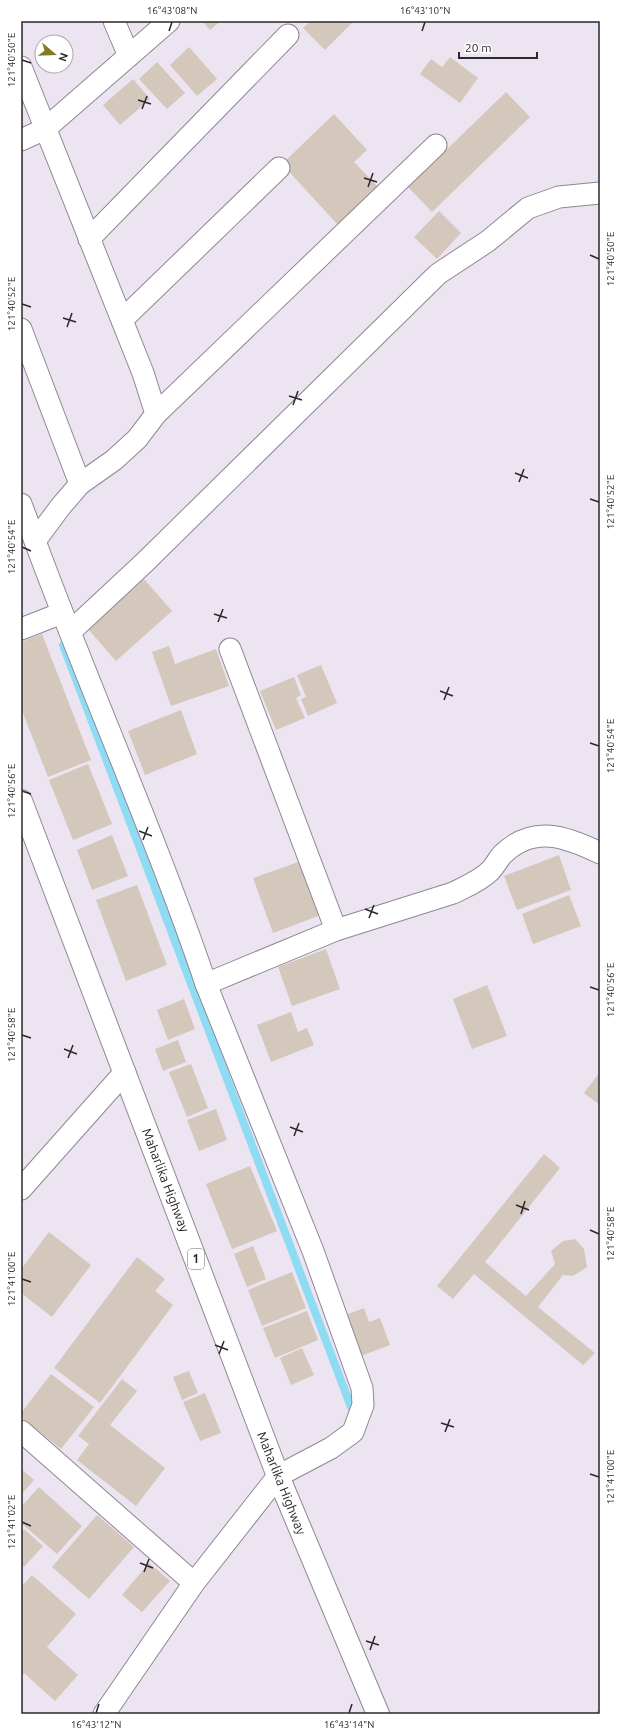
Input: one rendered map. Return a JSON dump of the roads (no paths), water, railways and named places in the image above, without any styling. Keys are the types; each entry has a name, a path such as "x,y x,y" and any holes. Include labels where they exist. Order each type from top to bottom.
{"highway":[{"name":"Maharlika Highway","path":"21,801 278,1476 378,1714"}],"street":[{"path":"114,21 129,56"},
{"path":"21,140 45,129 169,21"},
{"path":"89,239 288,35"},
{"path":"21,67 143,373 156,414"},
{"path":"35,541 61,506 80,484 114,460 137,439 156,414 436,145"},
{"path":"122,320 279,168"},
{"path":"21,629 66,622 144,563 438,274 488,241 528,208 559,197 600,194"},
{"path":"21,329 80,484"},
{"path":"21,504 66,622 151,835 206,984 313,1251 362,1388 363,1405 353,1432 331,1448 278,1476 194,1583 104,1714"},
{"path":"230,649 336,930"},
{"path":"206,984 336,930 453,893 470,885 489,871 503,854 522,839 552,835 577,842 600,853"},
{"path":"21,1189 125,1072"},
{"path":"21,1431 194,1583"}],"waterway":[{"path":"63,645 351,1407"}]}
